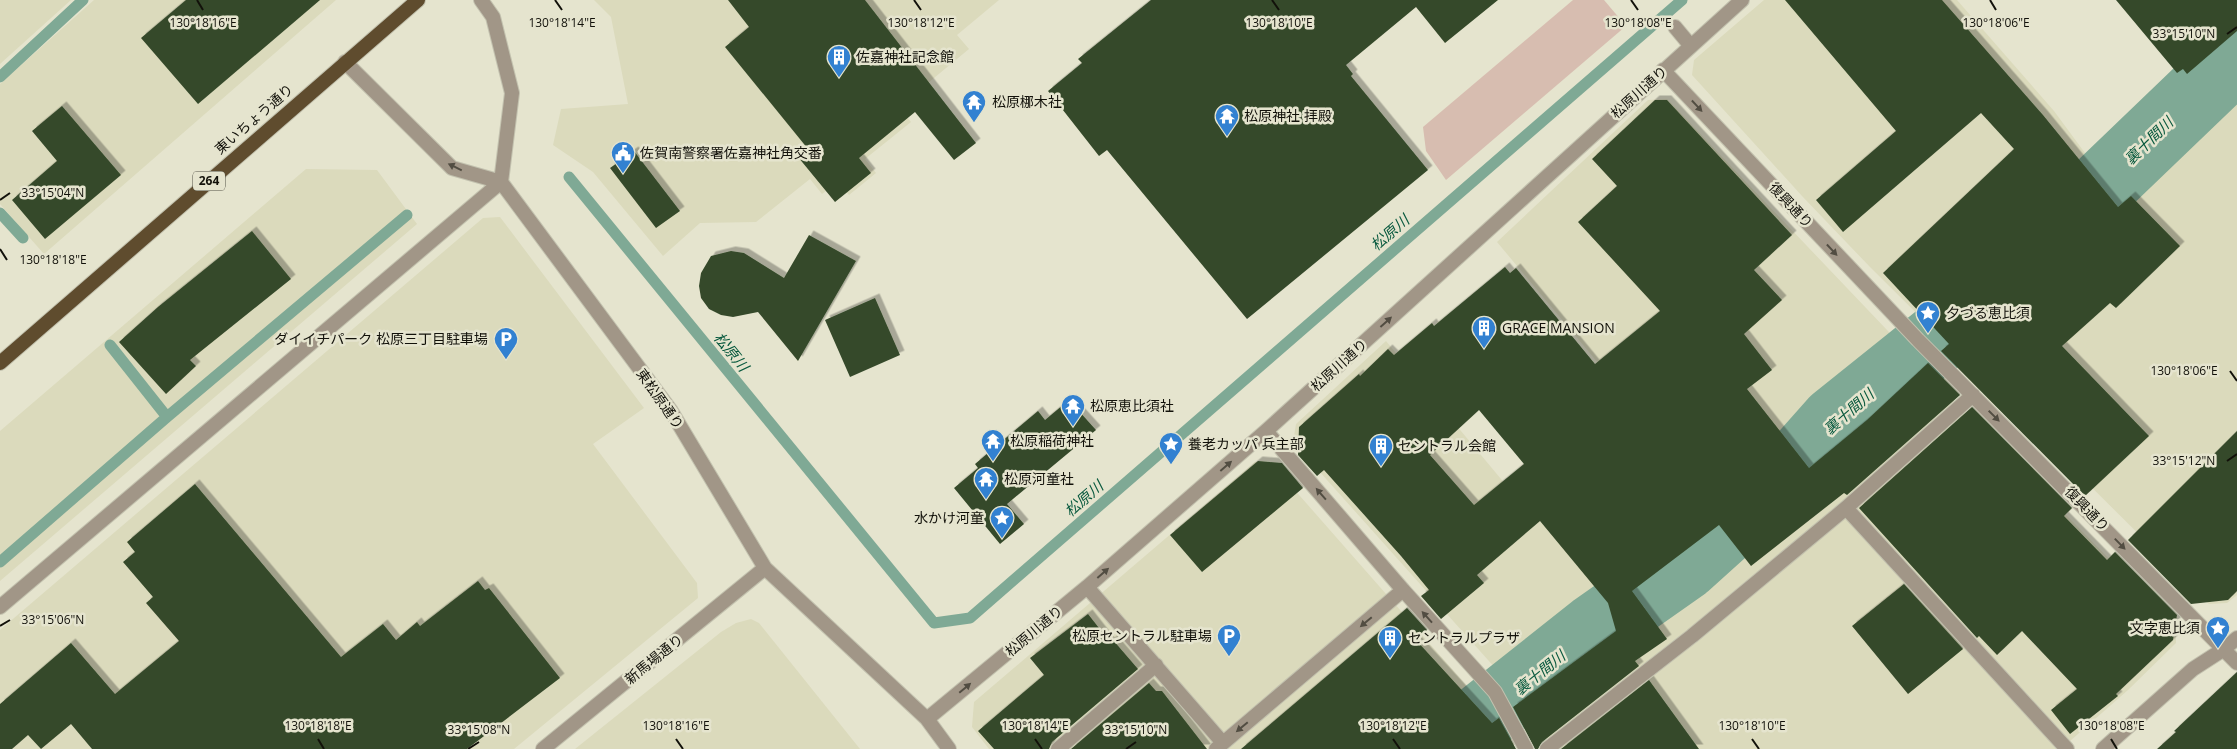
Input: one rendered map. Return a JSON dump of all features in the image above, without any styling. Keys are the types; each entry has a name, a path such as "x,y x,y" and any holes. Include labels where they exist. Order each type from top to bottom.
{"highway":[{"name":"東いちょう通り","path":"0,362 418,0"}],"street":[{"path":"0,607 501,182 512,93 493,17 481,0"},
{"name":"松原川通り","path":"927,719 1087,587 1266,431 1690,45 1742,0"},
{"path":"1674,27 1690,45"},
{"path":"345,62 452,168 501,182"},
{"name":"復興通り","path":"1663,70 1918,340 2237,663"},
{"name":"東松原通り","path":"501,182 671,411 765,568 927,719 949,749"},
{"path":"1547,749 1692,636 1846,508 1973,395"},
{"path":"1266,431 1403,590 1495,692 1526,749"},
{"path":"1846,508 2067,749"},
{"name":"新馬場通り","path":"543,749 765,568"},
{"path":"1087,587 1156,666 1219,746 1403,590"},
{"path":"2103,749 2193,669 2224,649 2237,638"},
{"path":"1058,749 1156,666"}],"shaded area":[{"path":"0,0 71,0 0,64"},
{"path":"94,0 336,0 44,254 0,204 0,84"},
{"path":"594,0 999,0 957,35 969,49 899,107 911,122 865,159 876,173 849,195 838,182 822,194 810,179 756,222 700,223 663,256 593,172 553,145 561,109 628,104 611,17"},
{"path":"1573,0 1604,0 1626,26 1446,180 1426,151 1423,127"},
{"path":"1764,0 1957,0 2054,111 2099,172 2114,174 2172,119 2237,68 2237,595 2227,603 2209,604 1870,267 1802,196 1692,75 1694,60"},
{"path":"1667,99 1967,414 2176,627 2176,643 2128,690 2061,749 1546,749 1522,698 1293,442 1296,424 1386,341 1526,509 1639,412 1497,242 1648,100"},
{"path":"306,169 377,170 417,224 0,581 0,431"},
{"path":"500,217 644,408 593,444 697,583 698,598 514,749 0,749 0,630 483,218"},
{"path":"1255,462 1271,463 1480,701 1424,749 989,749 972,727 974,702"},
{"path":"751,619 759,623 860,749 575,749 721,632 736,623"}],"building":[{"path":"186,0 320,0 198,104 141,38"},
{"name":"佐嘉神社記念館","path":"728,0 865,0 976,143 954,160 915,112 859,158 871,173 835,202 798,157 808,149 725,47 749,27"},
{"path":"1151,0 1498,0 1445,43 1416,7 1346,65 1353,74 1351,76 1428,170 1247,319 1107,150 1099,156 1048,91 1082,63 1078,59"},
{"path":"1785,0 1942,0 2043,115 2118,207 2131,196 2180,246 2116,308 2110,303 2062,346 2149,436 2085,496 1941,351 1949,344 1883,273 2014,149 1981,113 1843,232 1816,200 1896,131"},
{"path":"2116,0 2237,0 2237,31 2187,74 2183,69 2177,73"},
{"path":"1655,100 1667,100 1792,235 1754,270 1782,300 1744,334 1772,370 1747,389 1809,468 1867,420 1928,363 1960,395 1847,495 1844,493 1751,566 1719,525 1632,591 1667,639 1635,661 1639,666 1542,742 1538,749 1535,749 1513,707 1616,631 1608,603 1540,521 1477,575 1484,583 1441,619 1421,596 1429,590 1401,556 1324,470 1317,476 1298,455 1299,427 1359,374 1360,376 1388,349 1394,355 1432,323 1434,326 1505,267 1510,273 1516,268 1595,364 1660,311 1578,222 1617,186 1592,159","holes":["1479,410 1524,464 1474,505 1430,455"]},
{"path":"62,106 121,175 45,239 12,200 57,161 32,131"},
{"path":"634,151 680,211 656,228 610,168"},
{"path":"252,231 291,279 190,360 196,366 166,394 119,342 158,307"},
{"path":"809,235 856,261 798,361 758,312 733,317 721,315 709,309 701,298 699,286 701,273 711,256 731,251 744,253 784,278"},
{"path":"875,298 900,355 850,377 825,320"},
{"path":"1069,400 1096,430 1007,504 1024,524 1000,544 954,488 978,468 975,464 1038,411 1045,420"},
{"path":"1972,407 2072,508 2064,516 2107,560 2115,552 2177,615 2173,640 2116,694 2118,696 2070,734 2051,710 2077,689 2022,631 1997,655 1979,636 1977,638 1859,508"},
{"path":"2237,431 2237,591 2228,600 2191,604 2128,540"},
{"path":"1258,461 1282,463 1303,488 1202,572 1170,535"},
{"path":"195,484 341,657 383,624 396,640 417,622 420,626 478,581 485,590 489,588 560,678 467,749 92,749 71,724 41,749 28,735 12,749 0,749 0,704 71,643 115,694 179,641 146,603 153,597 123,562 135,552 127,542"},
{"path":"1904,584 1963,649 1908,694 1852,626"},
{"name":"セントラルプラザ","path":"1407,608 1427,630 1416,640 1492,723 1499,718 1516,749 1241,749"},
{"path":"1088,614 1110,642 1113,640 1138,669 1052,742 1049,749 994,749 978,731 1044,675 1030,658"},
{"path":"2237,672 2237,749 2157,749 2176,732 2174,731"},
{"path":"1649,680 1699,749 1561,749"},
{"path":"1149,683 1156,691 1162,691 1207,749 1071,749"}],"waterway":[{"path":"0,77 83,0"},
{"name":"松原川","path":"569,177 934,623 970,618 1682,0"},
{"name":"裏十間川","path":"1445,749 1594,629 1685,565 1795,466 1835,421 1966,316 2237,56"},
{"path":"0,213 23,238"},
{"path":"0,562 167,417 407,215"},
{"path":"110,345 167,417"}],"place":[{"name":"佐嘉神社記念館","path":"839,78"},
{"name":"松原梛木社","path":"974,123"},
{"name":"松原神社 拝殿","path":"1227,137"},
{"name":"佐賀南警察署佐嘉神社角交番","path":"623,174"},
{"name":"夕づる恵比須","path":"1928,334"},
{"name":"GRACE MANSION","path":"1484,349"},
{"name":"ダイイチパーク 松原三丁目駐車場","path":"506,360"},
{"name":"松原恵比須社","path":"1073,427"},
{"name":"松原稲荷神社","path":"993,462"},
{"name":"養老カッパ 兵主部","path":"1171,465"},
{"name":"セントラル会館","path":"1381,467"},
{"name":"松原河童社","path":"986,500"},
{"name":"水かけ河童","path":"1002,539"},
{"name":"文字恵比須","path":"2218,649"},
{"name":"松原セントラル駐車場","path":"1229,657"},
{"name":"セントラルプラザ","path":"1390,659"}]}
